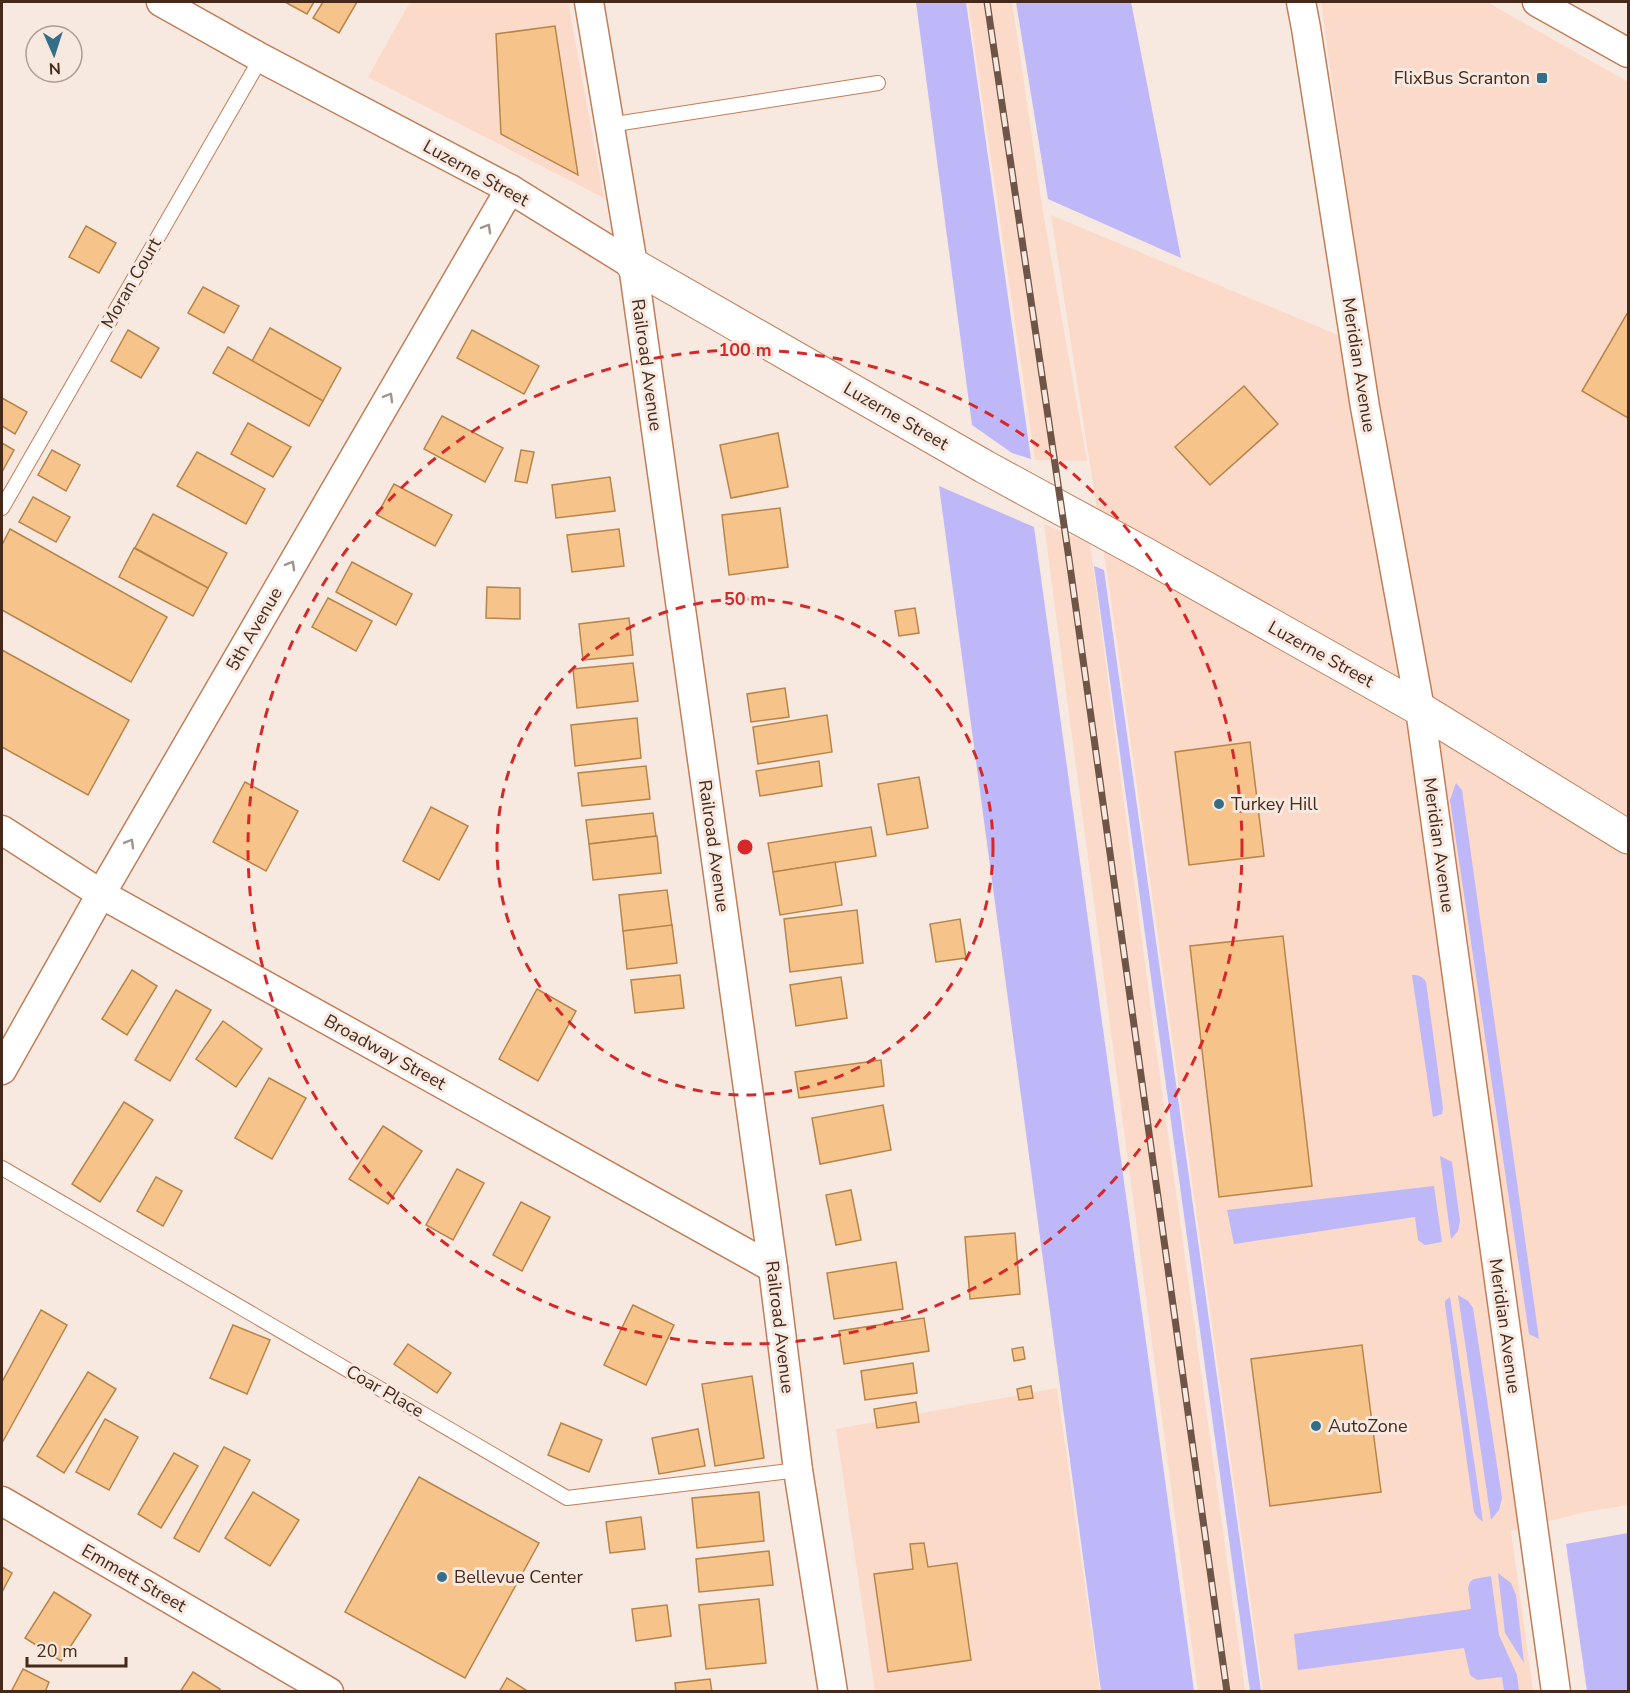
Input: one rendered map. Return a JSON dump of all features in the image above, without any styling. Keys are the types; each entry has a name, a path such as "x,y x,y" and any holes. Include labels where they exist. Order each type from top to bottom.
{"street":[{"name":"Luzerne Street","path":"161,2 261,58 510,189 633,265 984,467 1143,553 1420,709 1629,837"},
{"name":"Railroad Avenue","path":"589,2 633,265 773,1268 798,1470 833,1692"},
{"name":"Meridian Avenue","path":"1301,2 1365,407 1420,709 1556,1692"},
{"path":"1537,2 1629,53"},
{"name":"5th Avenue","path":"2,1070 101,894 510,189"},
{"name":"Broadway Street","path":"2,830 101,894 773,1268"},
{"name":"Emmett Street","path":"2,1501 330,1692"}],"lane":[{"name":"Moran Court","path":"2,508 261,58"},
{"path":"609,124 878,83"},
{"name":"Coar Place","path":"2,1168 567,1498 798,1470"}],"shaded area":[{"path":"410,2 568,2 604,198 368,77"},
{"path":"916,2 966,2 1031,459 1012,453 972,425"},
{"path":"968,2 1012,2 1043,212 1087,461 1035,460"},
{"path":"1016,2 1131,2 1181,258 1048,199"},
{"path":"1321,2 1487,2 1628,82 1628,1505 1585,1512 1511,1531 1533,1691 1263,1691 1109,586 1051,215 1369,348"},
{"path":"939,486 1034,527 1194,1691 1101,1691"},
{"path":"1044,524 1090,543 1156,1048 1245,1691 1198,1691"},
{"path":"1094,566 1104,570 1261,1691 1250,1691"},
{"path":"1456,783 1462,790 1539,1339 1529,1334 1450,800"},
{"path":"1412,975 1420,976 1426,982 1443,1108 1442,1114 1433,1117"},
{"path":"1440,1156 1452,1162 1460,1221 1458,1231 1451,1239"},
{"path":"1434,1186 1442,1242 1425,1245 1418,1240 1415,1217 1234,1244 1227,1210"},
{"path":"1458,1295 1468,1301 1473,1308 1502,1498 1499,1510 1491,1520"},
{"path":"1450,1297 1483,1522 1474,1512 1445,1305 1445,1301"},
{"path":"1057,1388 1100,1691 875,1691 836,1429"},
{"path":"1628,1533 1628,1691 1587,1691 1566,1544"},
{"path":"1498,1573 1511,1583 1516,1595 1524,1663 1505,1633"},
{"path":"1491,1576 1499,1635 1517,1675 1519,1691 1504,1691 1502,1677 1477,1680 1470,1675 1464,1648 1298,1670 1294,1634 1471,1609 1468,1588 1470,1582"}],"building":[{"path":"285,2 314,2 307,14"},
{"path":"323,2 357,2 339,33 313,18"},
{"path":"555,26 578,175 501,134 496,34"},
{"path":"86,226 116,243 99,273 69,257"},
{"path":"203,287 239,306 224,333 188,313"},
{"path":"1628,312 1628,418 1582,391"},
{"path":"270,328 341,368 323,401 252,361"},
{"path":"128,330 159,348 141,378 111,361"},
{"path":"472,330 539,366 524,394 457,358"},
{"path":"228,347 323,401 309,426 213,373"},
{"path":"1244,386 1278,424 1210,485 1175,447"},
{"path":"2,398 27,412 15,434 2,426"},
{"path":"442,416 503,448 485,482 424,449"},
{"path":"248,423 291,447 273,477 231,454"},
{"path":"778,433 788,487 731,498 720,445"},
{"path":"2,443 14,450 2,472"},
{"path":"52,450 80,465 66,491 38,475"},
{"path":"521,450 534,452 527,483 515,481"},
{"path":"197,452 265,489 246,524 177,486"},
{"path":"610,477 615,511 556,518 552,485"},
{"path":"394,484 452,515 435,546 377,515"},
{"path":"33,497 70,517 56,542 19,522"},
{"path":"780,508 788,567 729,575 722,515"},
{"path":"153,514 227,553 208,588 135,548"},
{"path":"10,529 167,617 131,682 2,610 2,545"},
{"path":"619,529 624,566 572,572 567,535"},
{"path":"134,548 208,588 193,616 119,577"},
{"path":"352,562 412,594 396,625 336,592"},
{"path":"487,587 520,588 520,619 486,618"},
{"path":"328,598 372,621 356,651 312,627"},
{"path":"915,608 919,633 899,636 895,611"},
{"path":"629,618 633,655 583,660 579,624"},
{"path":"2,650 129,720 88,795 2,747"},
{"path":"633,663 638,701 577,708 573,669"},
{"path":"785,688 789,717 751,722 747,694"},
{"path":"827,715 832,752 758,764 753,727"},
{"path":"637,718 641,758 575,766 571,725"},
{"name":"Turkey Hill","path":"1250,742 1264,856 1189,865 1175,752"},
{"path":"819,761 822,786 760,796 756,771"},
{"path":"646,766 650,799 582,806 578,773"},
{"path":"919,777 928,828 887,835 878,784"},
{"path":"245,782 298,811 266,871 213,842"},
{"path":"431,807 468,826 439,880 403,861"},
{"path":"653,813 656,836 589,844 586,820"},
{"path":"871,827 876,856 773,872 768,843"},
{"path":"657,836 661,873 593,880 589,844"},
{"path":"835,862 842,905 780,915 773,872"},
{"path":"667,890 672,926 623,931 619,895"},
{"path":"857,910 863,963 790,972 784,919"},
{"path":"960,919 966,958 936,962 930,924"},
{"path":"672,925 677,963 627,969 623,931"},
{"path":"1283,936 1312,1186 1219,1197 1190,946"},
{"path":"132,970 157,986 127,1035 102,1019"},
{"path":"680,975 684,1008 635,1013 631,980"},
{"path":"841,977 847,1018 796,1026 790,985"},
{"path":"537,989 576,1011 538,1081 499,1059"},
{"path":"176,990 211,1010 170,1081 135,1060"},
{"path":"223,1021 262,1049 236,1087 196,1059"},
{"path":"881,1060 884,1086 799,1098 795,1072"},
{"path":"269,1078 306,1098 272,1159 235,1138"},
{"path":"124,1102 153,1120 100,1202 72,1184"},
{"path":"883,1105 891,1150 820,1164 812,1118"},
{"path":"383,1126 422,1151 388,1204 349,1179"},
{"path":"457,1169 484,1183 453,1240 426,1225"},
{"path":"156,1177 182,1191 163,1226 137,1211"},
{"path":"851,1190 861,1240 836,1245 826,1195"},
{"path":"521,1202 550,1217 522,1271 493,1255"},
{"path":"1015,1233 1020,1294 970,1299 965,1237"},
{"path":"896,1262 903,1309 834,1319 827,1273"},
{"path":"633,1305 674,1325 646,1385 604,1365"},
{"path":"41,1310 67,1325 2,1443 2,1382"},
{"path":"924,1318 929,1351 844,1364 839,1331"},
{"path":"233,1325 270,1340 247,1394 210,1378"},
{"path":"408,1344 451,1373 437,1393 394,1364"},
{"name":"AutoZone","path":"1362,1345 1381,1492 1270,1506 1251,1359"},
{"path":"1023,1347 1025,1359 1014,1361 1012,1349"},
{"path":"913,1363 917,1393 865,1400 861,1371"},
{"path":"88,1372 116,1389 64,1473 37,1456"},
{"path":"752,1376 764,1458 715,1466 702,1384"},
{"path":"1031,1386 1033,1398 1019,1400 1017,1389"},
{"path":"916,1402 919,1422 877,1428 874,1409"},
{"path":"105,1419 138,1437 109,1490 76,1472"},
{"path":"561,1423 602,1440 589,1472 548,1455"},
{"path":"698,1429 705,1466 659,1474 652,1438"},
{"path":"224,1447 250,1460 199,1552 174,1538"},
{"path":"174,1453 198,1466 161,1528 138,1514"},
{"name":"Bellevue Center","path":"419,1477 539,1543 465,1678 345,1612"},
{"path":"253,1492 299,1520 270,1566 225,1538"},
{"path":"759,1492 764,1541 697,1548 692,1498"},
{"path":"641,1517 645,1549 610,1553 606,1522"},
{"path":"924,1543 928,1567 957,1563 971,1660 888,1672 874,1574 913,1569 910,1544"},
{"path":"769,1551 773,1585 699,1592 696,1559"},
{"path":"2,1567 12,1573 2,1592"},
{"path":"54,1592 91,1615 61,1661 25,1638"},
{"path":"759,1599 766,1663 706,1669 699,1605"},
{"path":"667,1605 671,1636 636,1641 632,1609"},
{"path":"23,1669 49,1682 45,1692 11,1692"},
{"path":"193,1672 220,1689 219,1692 180,1692"},
{"path":"507,1678 529,1692 499,1692"},
{"path":"710,1679 712,1692 676,1692 675,1683"}],"railway":[{"path":"987,2 1069,559 1227,1692"}],"place":[{"name":"FlixBus Scranton","path":"1542,78"},
{"name":"Turkey Hill","path":"1219,804"},
{"name":"AutoZone","path":"1316,1426"},
{"name":"Bellevue Center","path":"442,1577"}]}
